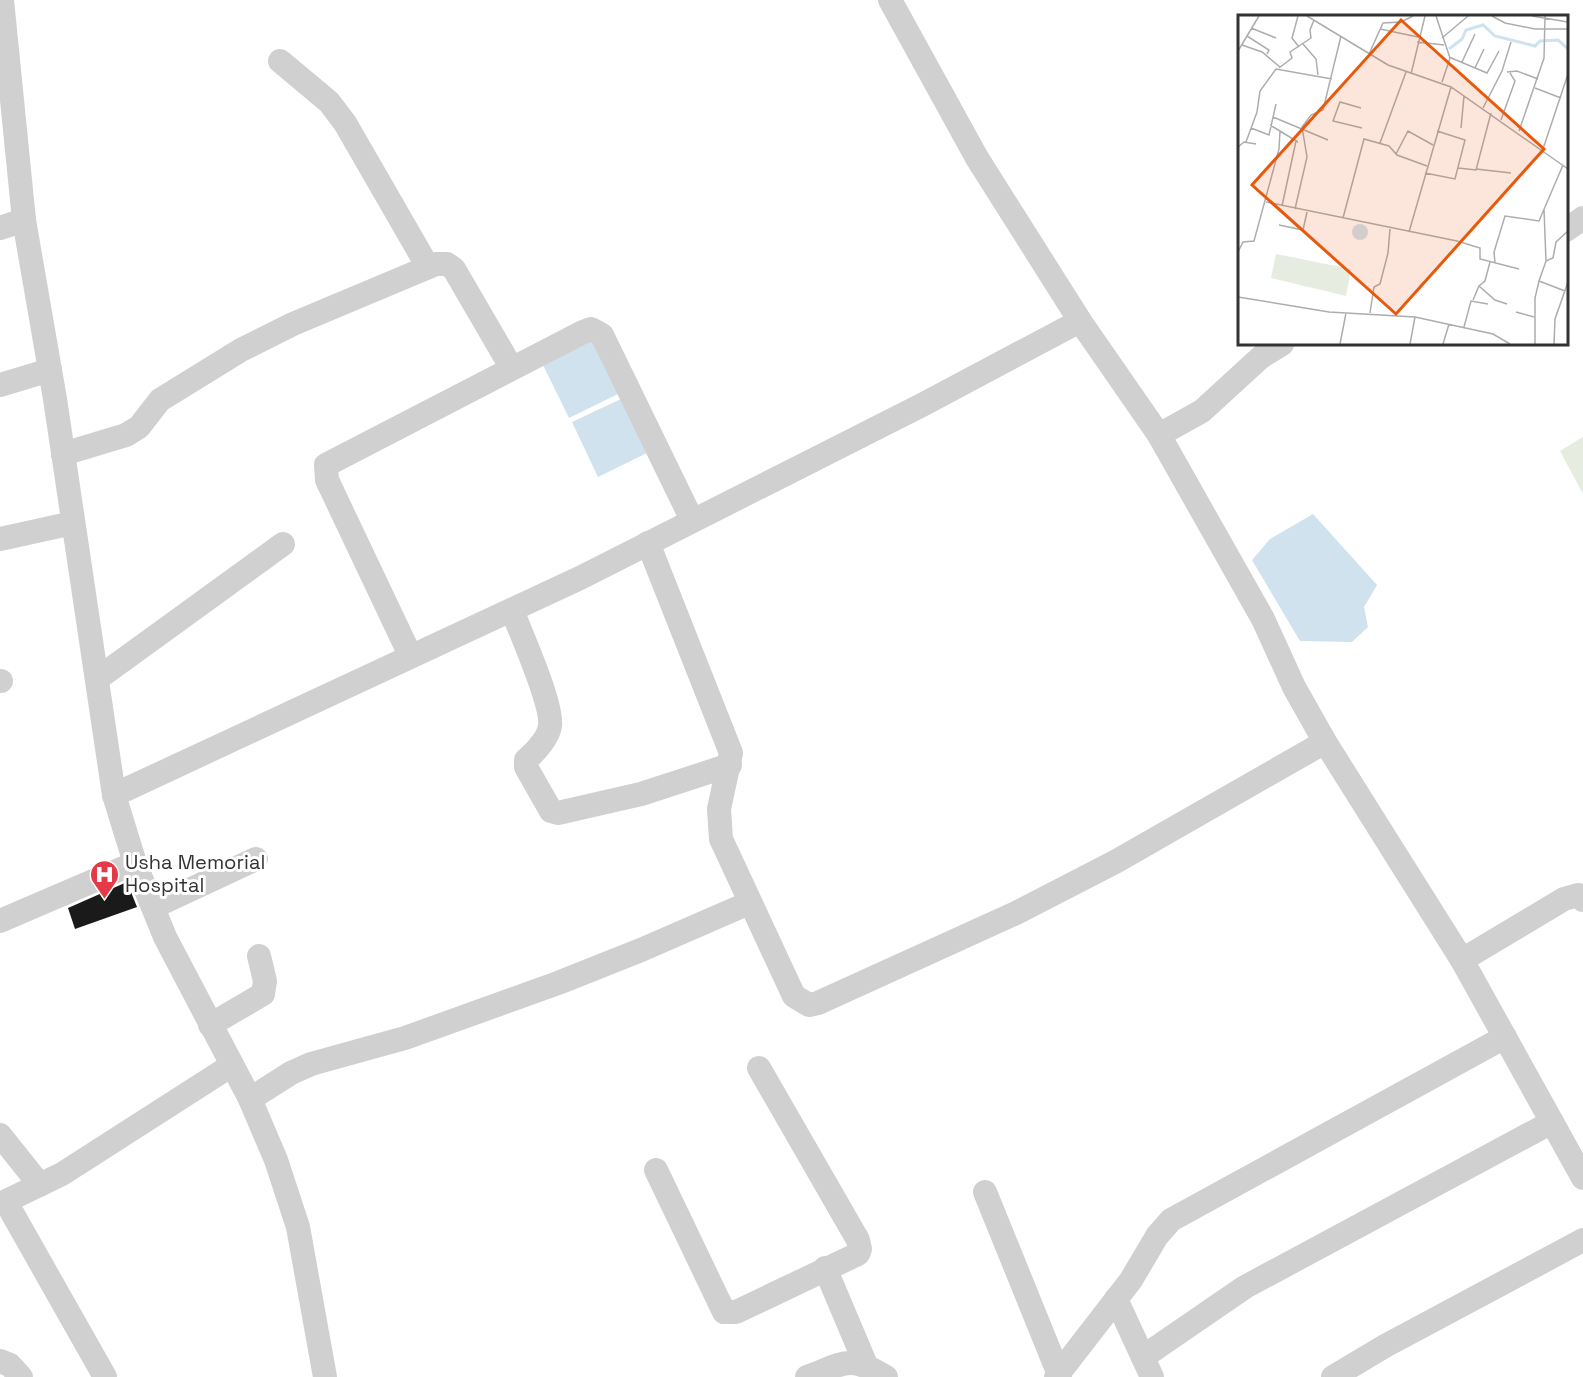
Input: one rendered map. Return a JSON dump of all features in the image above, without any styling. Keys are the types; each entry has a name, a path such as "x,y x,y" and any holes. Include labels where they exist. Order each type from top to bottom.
{"street":[{"path":"890,0 977,158 1080,321 1159,435 1263,619 1294,687 1325,742 1462,960 1583,1178"},
{"path":"1,3 24,220 50,370 114,795 135,863 153,907 210,1025 250,1099 276,1160 298,1227 325,1377"},
{"path":"280,61 322,95 345,123 428,267"},
{"path":"1568,229 1583,218"},
{"path":"0,228 24,220"},
{"path":"63,454 126,435 139,427 160,400 240,350 293,324 442,263 454,269 511,367"},
{"path":"114,795 410,655 512,610 922,405 1080,321"},
{"path":"410,655 327,480 326,465 511,367 583,332 598,331 692,520"},
{"path":"1159,435 1202,411 1261,357 1280,345"},
{"path":"0,385 50,370"},
{"path":"0,539 73,523"},
{"path":"648,543 730,753 730,765 719,809 718,827 749,903 794,996 809,1005 819,1003 1014,914 1115,862 1325,742"},
{"path":"97,679 283,544"},
{"path":"512,610 547,706 550,724 546,737 526,760 526,767 551,811 558,813 641,794 730,765"},
{"path":"153,907 256,859"},
{"path":"0,921 135,863"},
{"path":"1462,960 1564,899 1578,895 1583,900"},
{"path":"250,1099 291,1073 311,1064 405,1038 558,983 641,951 749,903"},
{"path":"210,1025 263,994 265,981 259,956"},
{"path":"1058,1376 1116,1299 1157,1236 1171,1220 1505,1037"},
{"path":"105,1377 3,1203 62,1173 232,1065"},
{"path":"656,1170 724,1312 736,1312 858,1254 860,1249 858,1240 759,1068"},
{"path":"1116,1299 1147,1367 1262,1277 1552,1122"},
{"path":"0,1135 40,1185"},
{"path":"985,1192 1058,1376"},
{"path":"1333,1377 1385,1346 1583,1240"},
{"path":"825,1268 876,1371"},
{"path":"0,1361 10,1365 21,1377"},
{"path":"807,1377 849,1361 876,1371"}],"shaded area":[{"path":"1583,437 1583,494 1560,451"}],"water":[{"path":"593,338 620,393 569,418 542,363"},
{"path":"623,398 649,452 598,477 572,422"},
{"path":"1313,514 1377,585 1364,607 1368,627 1352,642 1300,641 1252,560 1270,539"}],"building":[{"path":"127,882 137,907 75,929 68,908"}],"place":[{"name":"Usha Memorial Hospital","path":"104,900"}]}
